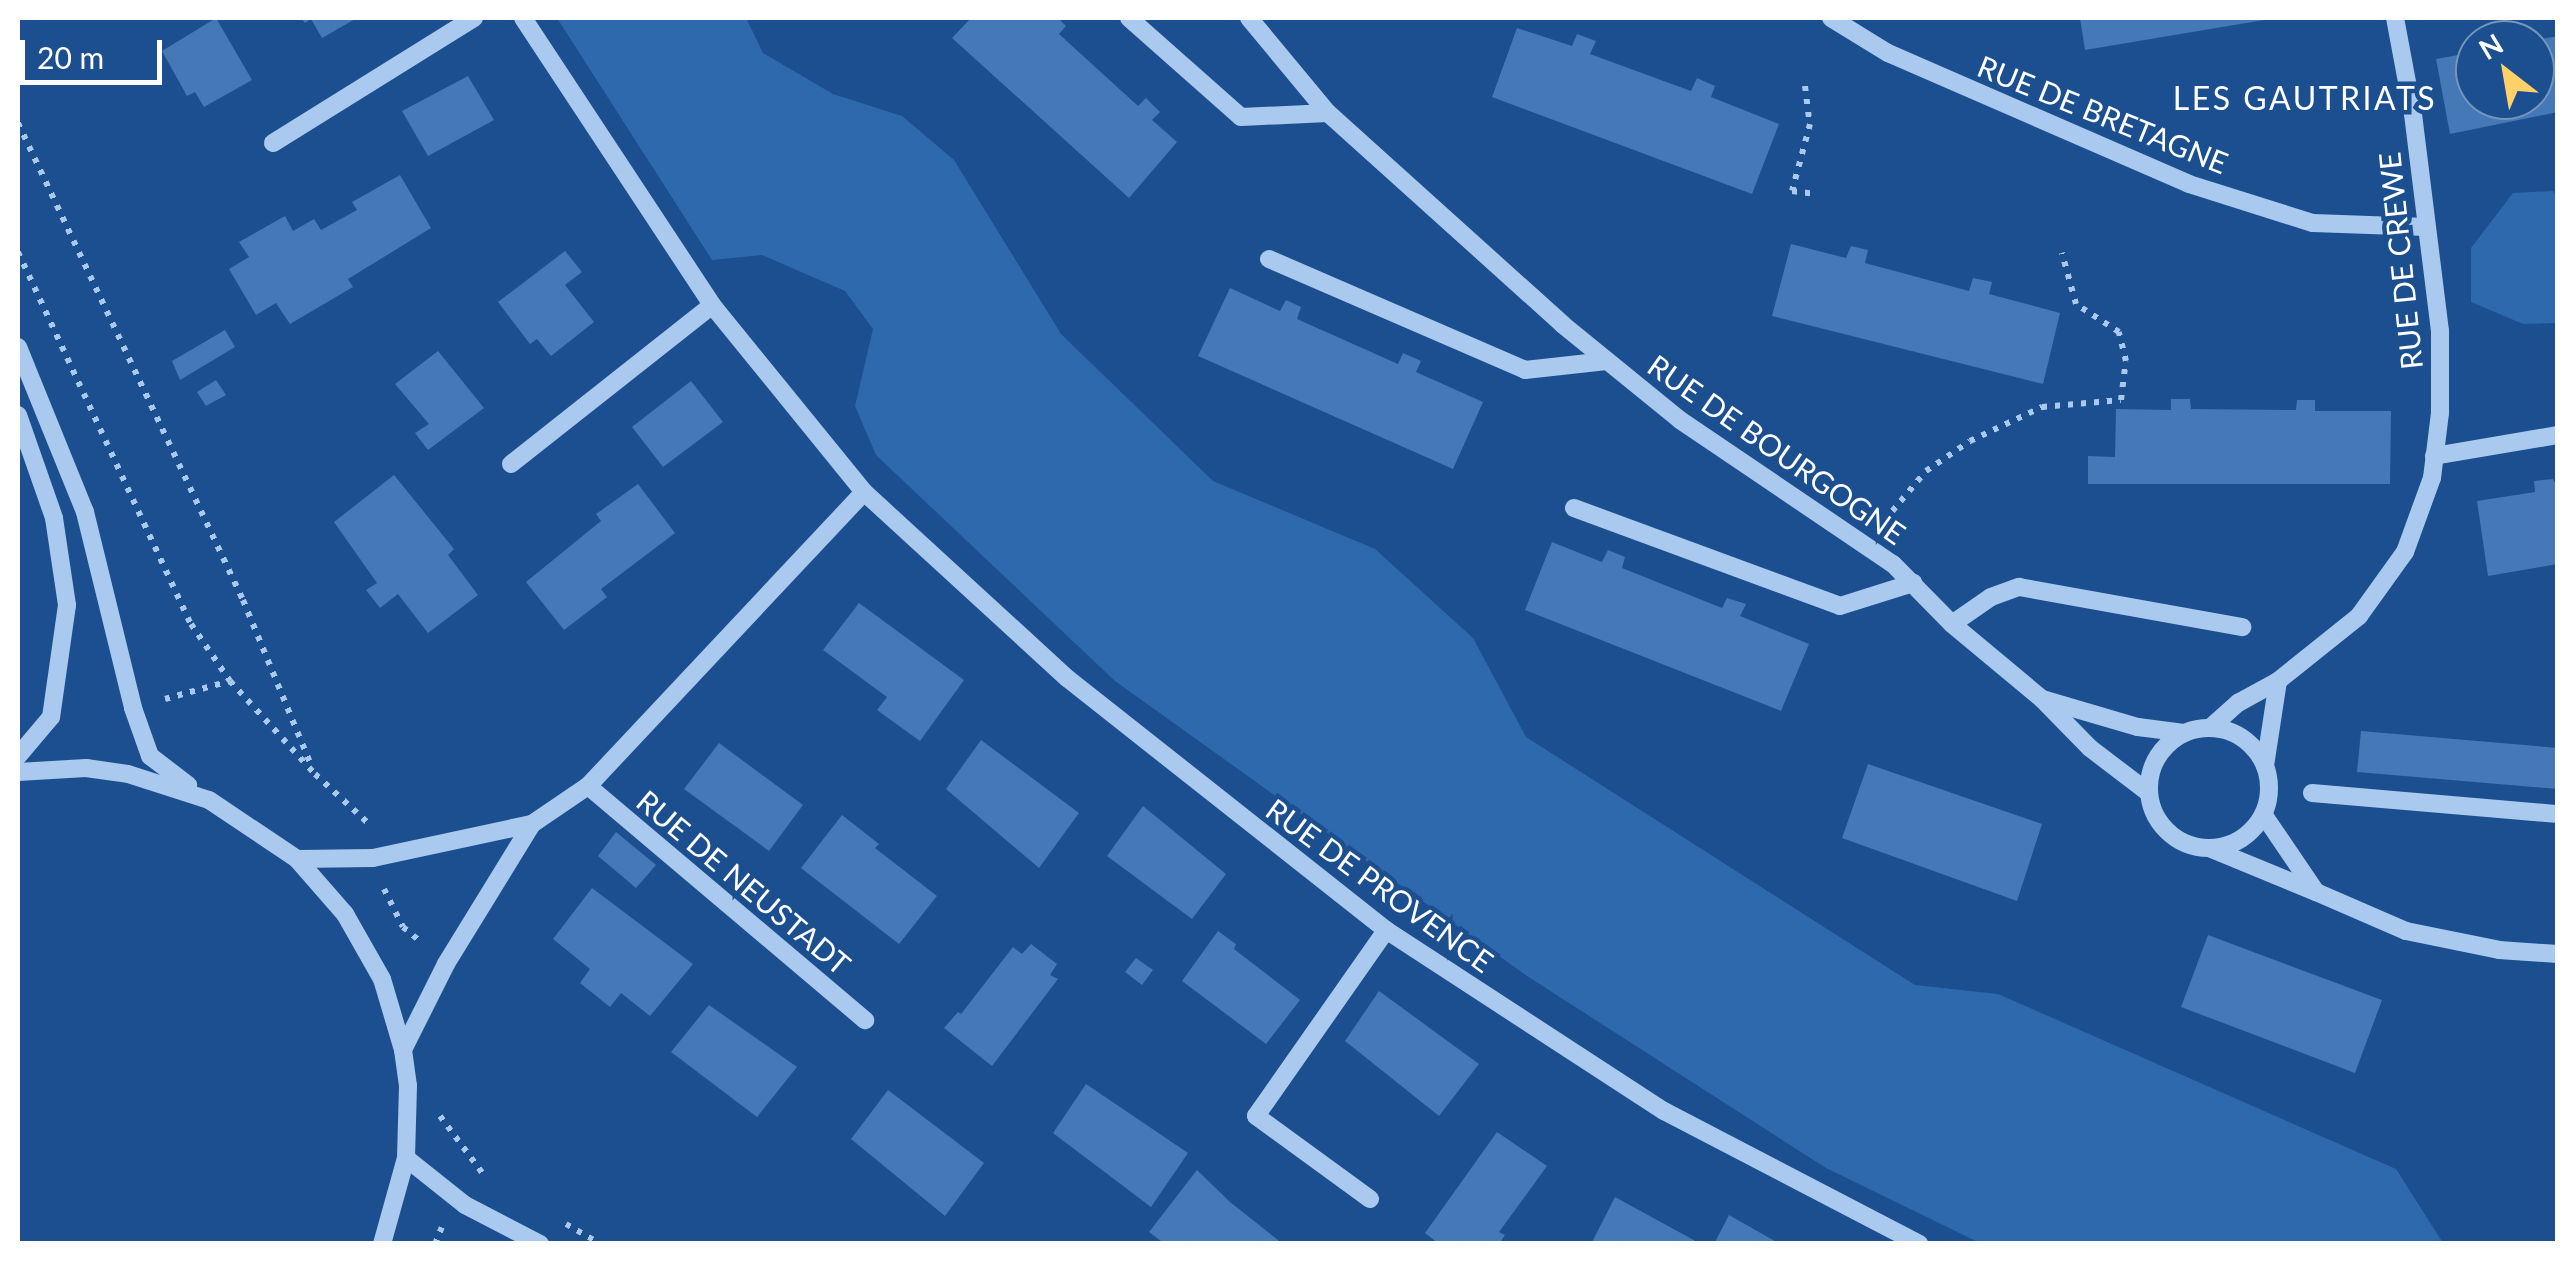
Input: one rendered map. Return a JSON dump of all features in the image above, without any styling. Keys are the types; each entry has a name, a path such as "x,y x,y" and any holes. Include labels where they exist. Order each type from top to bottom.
{"street":[{"path":"273,143 474,18"},
{"name":"RUE DE PROVENCE","path":"524,18 712,305 864,492 1067,678 1386,930 1664,1111 1920,1244"},
{"path":"1129,18 1241,117 1328,113"},
{"name":"RUE DE BOURGOGNE","path":"1249,18 1328,113 1607,361 1680,420 1864,545 1913,583 1952,624 2042,699 2090,748 2148,793"},
{"name":"RUE DE BRETAGNE","path":"1831,18 1888,53 2188,184 2312,223 2426,227"},
{"name":"RUE DE CREWE","path":"2210,728 2238,703 2278,681 2359,616 2406,552 2432,478 2440,332 2401,19"},
{"name":"RUE DE BOURGOGNE","path":"1269,259 1525,370 1607,361"},
{"path":"511,464 712,305"},
{"path":"18,348 85,512 132,708 150,756 297,859 346,914 373,963 403,1050 409,1122 406,1158 382,1244"},
{"path":"18,415 54,518 66,604 52,717 18,756"},
{"path":"2434,456 2558,436"},
{"path":"297,859 373,858 532,824 588,786 864,492"},
{"name":"RUE DE BOURGOGNE","path":"1574,508 1840,606 1913,583"},
{"path":"1952,624 1991,597 2018,587 2242,627"},
{"path":"2208,848 2241,839 2263,814 2268,798 2264,766 2278,681"},
{"name":"RUE DE BOURGOGNE","path":"2042,699 2138,726 2184,733"},
{"path":"2264,766 2243,739 2210,728 2184,733 2157,757 2148,793 2152,810 2175,838 2208,848 2406,932 2499,950 2558,954"},
{"path":"18,772 86,768 128,774 208,800"},
{"name":"RUE DE NEUSTADT","path":"588,786 865,1020"},
{"path":"2312,793 2558,814"},
{"path":"2263,814 2316,892"},
{"path":"403,1050 446,964 532,824"},
{"path":"1370,1198 1256,1116 1386,930"},
{"path":"406,1158 465,1206 540,1244"}],"path":[{"path":"1805,86 1810,124 1792,192 1816,194"},
{"path":"18,123 243,600 314,774"},
{"path":"18,252 191,624 230,680 314,774 370,824 373,858 390,906 403,927 446,964"},
{"path":"1864,545 1926,471 1970,441 2042,407 2121,400 2126,361 2119,332 2076,304 2062,254"},
{"path":"150,704 230,680"},
{"path":"440,1099 440,1115 484,1176"},
{"path":"550,1214 600,1244"}],"shaded area":[{"path":"557,18 746,18 763,53 833,94 902,116 954,160 1061,334 1213,481 1375,549 1473,638 1526,737 1915,985 1998,994 2396,1169 2443,1243 1980,1243 1826,1168 1527,976 1115,681 876,455 855,406 873,329 845,291 762,255 712,260"},
{"path":"2553,191 2558,200 2557,323 2523,324 2471,302 2471,248 2513,193"}],"building":[{"path":"216,18 252,80 204,107 195,92 187,96 162,51"},
{"path":"301,18 357,18 322,38 311,19 305,23"},
{"path":"971,18 1058,18 1066,26 1059,34 1138,106 1146,98 1160,112 1152,120 1177,142 1129,198 952,38"},
{"path":"2080,18 2264,18 2264,20 2085,50"},
{"path":"1517,28 1572,46 1577,34 1596,41 1590,54 1691,91 1697,78 1715,86 1711,97 1779,124 1752,194 1492,97"},
{"path":"2558,36 2555,113 2555,37"},
{"path":"2455,56 2455,120 2519,120 2450,134 2436,59"},
{"path":"468,76 494,120 428,156 402,111"},
{"path":"400,175 431,228 348,279 353,287 290,324 276,303 256,315 229,269 249,257 239,242 285,216 293,231 314,219 321,230 357,210 352,202"},
{"path":"1791,244 1846,258 1851,246 1868,250 1865,263 1969,291 1973,278 1992,282 1989,294 2060,313 2043,384 1772,316"},
{"path":"565,251 582,272 565,285 594,322 551,356 537,339 530,344 498,302"},
{"path":"1230,288 1280,311 1286,300 1301,307 1297,319 1398,364 1403,353 1421,361 1416,372 1483,402 1453,469 1198,356"},
{"path":"225,330 235,347 180,380 172,361"},
{"path":"438,351 484,408 428,450 415,433 429,424 395,384"},
{"path":"216,380 226,395 206,406 197,392"},
{"path":"691,381 723,422 663,467 632,427"},
{"path":"2171,399 2190,399 2191,409 2296,410 2297,400 2315,400 2315,411 2391,411 2390,484 2088,484 2088,456 2115,457 2116,409 2171,410"},
{"path":"394,475 454,549 448,555 478,595 428,633 398,594 380,608 366,590 377,583 334,522"},
{"path":"2553,479 2558,488 2558,564 2488,576 2477,501 2535,492 2534,481"},
{"path":"638,484 675,533 601,589 607,597 564,630 526,582 601,521 596,514"},
{"path":"1552,542 1602,562 1608,550 1625,557 1622,568 1722,608 1727,598 1746,604 1740,616 1809,644 1781,711 1525,610"},
{"path":"859,603 964,680 920,741 877,710 887,697 823,650"},
{"path":"2361,731 2558,748 2558,789 2357,772"},
{"path":"981,740 1079,813 1039,868 946,789"},
{"path":"719,743 803,805 769,851 684,789"},
{"path":"1868,764 2042,824 2017,901 1842,838"},
{"path":"1143,806 1226,874 1192,919 1107,856"},
{"path":"842,815 879,844 875,848 937,896 899,944 801,868"},
{"path":"616,832 656,865 636,888 598,856"},
{"path":"592,888 693,964 650,1016 621,993 610,1007 580,983 590,969 553,939"},
{"path":"1218,931 1236,944 1234,949 1300,1000 1266,1044 1182,981"},
{"path":"2208,935 2382,1000 2355,1073 2181,1007"},
{"path":"1031,944 1057,964 1050,975 1058,979 992,1066 944,1028 958,1012 961,1014 1013,947 1022,954"},
{"path":"1136,958 1153,970 1142,985 1125,972"},
{"path":"1379,991 1479,1064 1439,1116 1345,1041"},
{"path":"709,1005 797,1067 757,1117 671,1052"},
{"path":"1086,1084 1188,1153 1151,1207 1053,1133"},
{"path":"888,1090 984,1163 945,1216 851,1139"},
{"path":"1497,1132 1547,1166 1499,1232 1505,1235 1499,1244 1439,1244 1425,1233"},
{"path":"1197,1170 1283,1244 1165,1244 1149,1232"},
{"path":"1615,1197 1690,1238 1701,1244 1591,1244"},
{"path":"1729,1215 1780,1244 1714,1244"}],"district":[{"name":"LES GAUTRIATS","path":"2305,98"}]}
